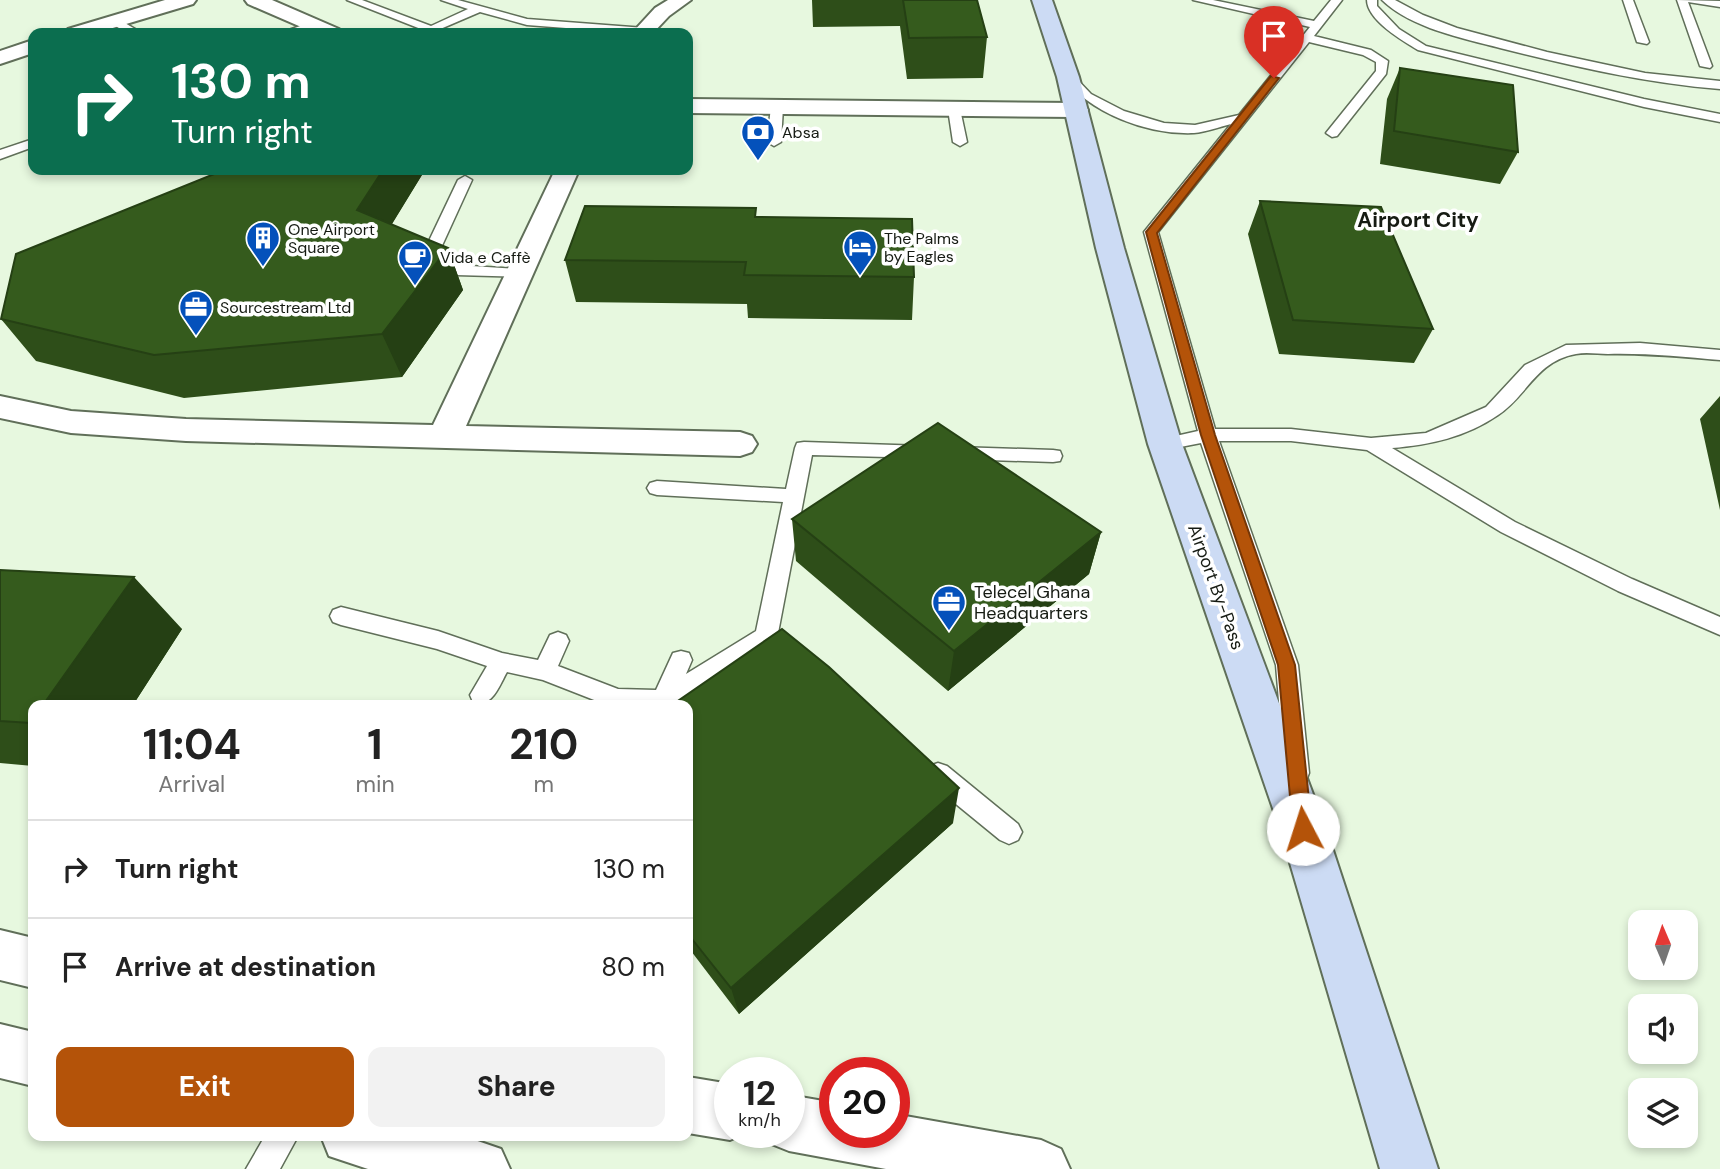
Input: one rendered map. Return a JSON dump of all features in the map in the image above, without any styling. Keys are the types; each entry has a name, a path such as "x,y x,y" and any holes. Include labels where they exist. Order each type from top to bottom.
{"main road":[{"name":"Airport By-Pass","path":"1042,0 1068,78 1110,248 1165,444 1303,829 1409,1169"}],"street":[{"path":"93,28 186,0"},
{"path":"255,0 320,28"},
{"path":"647,28 662,12 681,0"},
{"path":"0,58 28,48"},
{"path":"693,106 1076,110"},
{"path":"446,435 565,175"},
{"path":"0,407 71,422 186,430 740,443"},
{"path":"0,955 28,962"},
{"path":"0,1051 28,1058"},
{"path":"693,1106 714,1109"},
{"path":"369,1141 481,1169"},
{"path":"910,1145 1041,1169"}],"lane":[{"path":"352,0 426,28"},
{"path":"446,0 527,22 597,28"},
{"path":"1198,0 1318,25"},
{"path":"1303,829 1287,665 1208,435 1151,232 1337,0"},
{"path":"1372,0 1372,7 1395,31 1422,48 1644,103 1720,118"},
{"path":"1387,0 1433,24 1477,38 1570,62 1674,83 1720,86"},
{"path":"1628,0 1643,42"},
{"path":"1682,0 1706,66"},
{"path":"1692,0 1720,4"},
{"path":"436,28 477,10"},
{"path":"114,22 126,28"},
{"path":"302,28 312,25"},
{"path":"1308,38 1367,52 1381,61 1382,71 1332,133"},
{"path":"1068,78 1087,97 1119,114 1163,127 1195,129 1240,118"},
{"path":"774,142 777,107"},
{"path":"954,109 960,142"},
{"path":"0,155 28,145"},
{"path":"465,180 425,264 456,270 519,274"},
{"path":"1165,444 1208,435 1291,435 1371,444 1428,439 1492,411 1531,369 1572,349 1640,348 1720,355"},
{"path":"1371,444 1508,527 1625,585 1720,626"},
{"path":"665,700 766,635 804,448 1053,456"},
{"path":"657,488 794,496"},
{"path":"341,615 439,640 502,662 545,671 610,700"},
{"path":"766,635 808,670"},
{"path":"545,671 558,641"},
{"path":"663,700 681,660"},
{"path":"481,695 502,662"},
{"path":"925,764 1009,832"},
{"path":"262,1169 280,1141"}],"building":[{"path":"903,0 977,0 987,37 909,38"},
{"path":"1400,68 1513,85 1518,152 1394,131"},
{"name":"One Airport Square","path":"212,175 380,175 357,210 448,248 382,334 154,355 1,319 16,254"},
{"path":"1260,201 1381,207 1433,329 1293,320"},
{"path":"585,206 756,208 755,217 912,219 914,277 744,275 746,262 565,260"},
{"name":"Telecel Ghana Headquarters","path":"938,423 1101,532 954,651 792,519"},
{"path":"0,570 134,577 47,700 28,700 28,723 0,721"},
{"path":"782,629 829,667 959,788 731,988 693,940 693,700 679,700"}],"place":[{"name":"Absa","path":"758,162"},
{"name":"One Airport Square","path":"263,268"},
{"name":"The Palms by Eagles","path":"860,277"},
{"name":"Vida e Caffè","path":"415,287"},
{"name":"Sourcestream Ltd","path":"196,337"},
{"name":"Telecel Ghana Headquarters","path":"949,632"}],"district":[{"name":"Airport City","path":"1418,220"}],"route":[{"path":"1274,78 1151,232 1208,435 1287,665 1303,829"}]}
